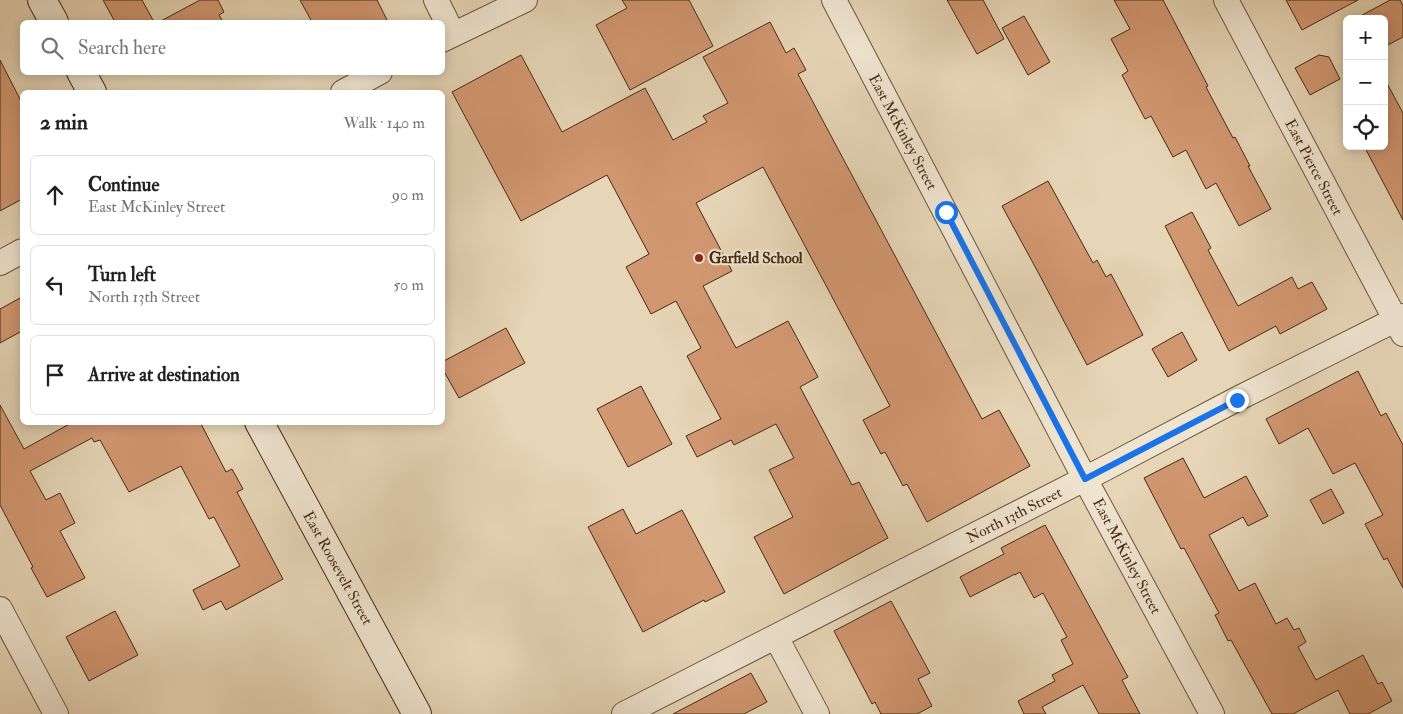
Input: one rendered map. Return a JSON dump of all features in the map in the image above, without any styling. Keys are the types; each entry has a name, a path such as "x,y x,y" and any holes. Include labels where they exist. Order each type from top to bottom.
{"street":[{"path":"42,0 53,20"},
{"path":"436,0 442,20"},
{"path":"448,37 524,0"},
{"name":"East McKinley Street","path":"834,0 1085,479 1212,714"},
{"name":"East Pierce Street","path":"1226,0 1401,323"},
{"path":"83,75 91,90"},
{"path":"347,90 374,75"},
{"path":"0,263 20,252"},
{"name":"North 13th Street","path":"624,714 776,638 1237,400 1401,323"},
{"name":"East Roosevelt Street","path":"261,425 417,714"},
{"path":"3,620 56,714"},
{"path":"776,638 818,714"}],"building":[{"path":"103,0 142,0 153,20 114,20"},
{"path":"200,0 218,0 224,12 219,15 222,20 163,20"},
{"path":"300,0 377,0 387,20 311,20"},
{"path":"622,0 689,0 713,46 630,90 596,25 627,8"},
{"path":"947,0 983,0 1004,39 977,54"},
{"path":"1114,0 1163,0 1208,86 1206,87 1233,138 1235,137 1271,209 1239,226 1216,183 1206,189 1186,150 1173,157 1151,116 1145,119 1122,75 1128,71 1111,39 1130,29"},
{"path":"1286,0 1358,0 1302,30"},
{"path":"1390,0 1400,0 1403,6 1403,37 1388,45 1388,15 1362,15"},
{"path":"1024,16 1050,62 1028,75 1002,28"},
{"path":"770,22 786,53 794,48 806,70 798,74 982,419 999,410 1030,466 927,522 907,484 903,486 885,452 881,454 863,420 890,406 763,167 696,203 732,271 703,286 736,348 788,321 818,377 800,387 852,485 859,482 888,538 784,594 754,537 793,517 769,470 794,458 776,424 734,445 731,440 697,457 686,436 721,419 687,356 701,348 676,301 651,314 626,267 649,254 607,175 521,221 452,92 521,55 562,132 645,88 673,140 707,122 703,116 728,103 703,57"},
{"path":"1319,55 1329,57 1340,79 1310,95 1295,68"},
{"path":"0,60 20,99 20,200 0,211"},
{"path":"1388,85 1403,113 1403,220 1366,150 1388,150"},
{"path":"1048,181 1093,263 1097,260 1106,277 1111,274 1143,335 1087,365 1002,206"},
{"path":"1192,212 1211,248 1208,250 1238,306 1292,277 1298,289 1312,282 1327,309 1280,334 1276,326 1229,351 1165,226"},
{"path":"20,298 20,332 0,343 0,309"},
{"path":"506,328 525,363 459,398 445,373 445,360"},
{"path":"1182,332 1197,360 1168,377 1152,349"},
{"path":"1358,371 1381,416 1386,413 1403,445 1403,588 1387,558 1384,560 1365,524 1383,515 1355,463 1333,474 1308,428 1279,444 1266,419"},
{"path":"641,386 672,444 628,467 597,409"},
{"path":"0,405 24,449 68,425 202,425 226,472 232,469 243,489 237,492 283,579 226,610 221,601 203,610 193,590 240,566 214,517 209,519 181,466 129,492 100,440 94,442 92,438 30,471 46,500 60,493 75,523 60,531 85,578 47,597 0,505"},
{"path":"1183,458 1204,498 1246,476 1268,516 1248,526 1243,517 1209,535 1239,591 1255,583 1276,624 1287,618 1294,630 1299,628 1306,642 1298,647 1316,680 1363,655 1378,684 1382,682 1392,701 1368,714 1350,714 1338,690 1293,714 1272,714 1231,640 1228,641 1215,615 1219,613 1184,548 1181,549 1144,478"},
{"path":"1331,489 1344,513 1323,524 1310,500"},
{"path":"623,509 636,534 682,510 725,592 705,602 704,600 643,632 588,527"},
{"path":"1045,525 1128,677 1122,680 1140,714 1099,714 1083,685 1042,707 1046,714 1024,714 1018,701 1055,681 1052,675 1073,664 1061,640 1067,637 1043,593 1034,598 1020,572 970,597 960,577 1004,554 1001,548"},
{"path":"891,601 930,673 918,679 932,706 917,714 881,714 875,702 872,704 834,631"},
{"path":"115,611 138,655 89,681 66,637"},
{"path":"751,673 767,702 744,714 673,714"}],"place":[{"name":"Garfield School","path":"699,258"}],"route":[{"path":"946,212 1085,479 1237,400"}]}
